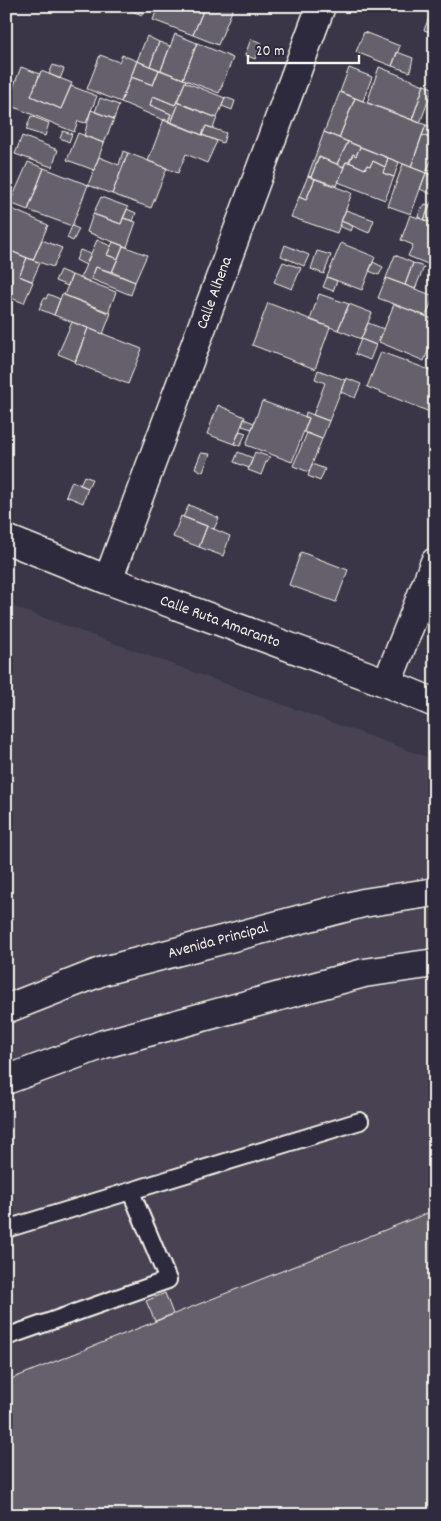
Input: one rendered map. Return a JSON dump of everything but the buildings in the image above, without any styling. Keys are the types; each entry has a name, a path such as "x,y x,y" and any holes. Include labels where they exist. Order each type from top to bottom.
{"street":[{"name":"Calle Alhena","path":"108,580 321,6"},
{"name":"Calle Ruta Amaranto","path":"6,539 108,580 435,702"},
{"path":"387,683 435,562"},
{"name":"Avenida Principal","path":"6,1009 103,971 363,903 435,892"},
{"path":"6,1080 104,1044 364,973 435,963"}],"lane":[{"path":"6,1229 360,1121"},
{"path":"6,1337 168,1280 131,1192"}],"shaded area":[{"path":"6,604 435,760 435,1515 6,1515"}]}
